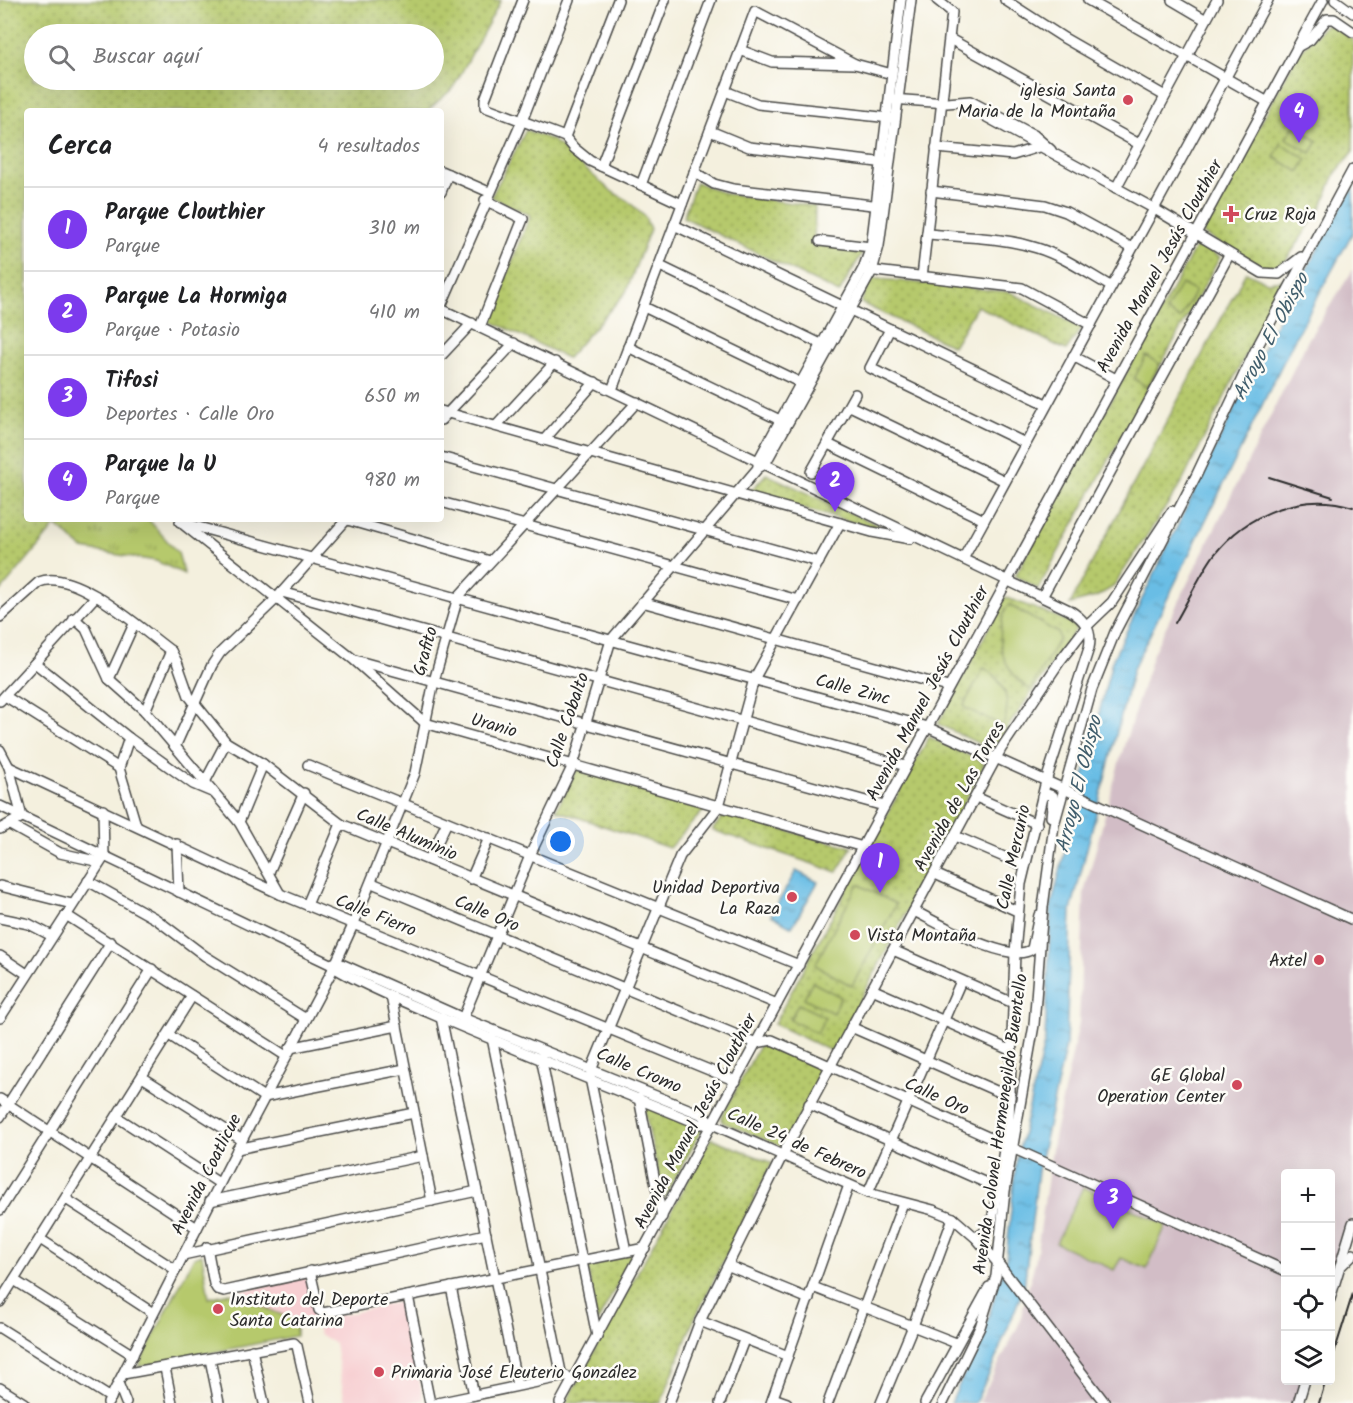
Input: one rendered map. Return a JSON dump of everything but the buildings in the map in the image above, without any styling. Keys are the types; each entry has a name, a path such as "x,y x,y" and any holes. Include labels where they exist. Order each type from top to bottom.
{"street":[{"path":"523,0 484,104 489,110 565,137 580,154 682,204"},
{"path":"444,300 487,196 522,121 569,0"},
{"path":"565,137 618,0"},
{"path":"601,166 665,0"},
{"path":"641,185 711,0"},
{"path":"893,99 892,74 901,0"},
{"path":"867,270 910,0"},
{"path":"922,277 950,39 951,10 937,0"},
{"path":"1005,0 1084,50 1166,96"},
{"path":"1088,0 1266,101"},
{"path":"1172,0 1206,20"},
{"path":"1116,188 1217,0"},
{"path":"963,559 1268,0"},
{"name":"Avenida Manuel Jesús Clouthier","path":"561,1403 1266,101 1323,0"},
{"path":"1335,0 1353,13"},
{"path":"612,390 755,11 855,64 892,74"},
{"path":"1297,47 1310,40 1328,19 1334,19 1353,32"},
{"path":"950,39 1139,144"},
{"path":"740,50 772,62 855,64"},
{"path":"725,90 758,104 890,118"},
{"path":"893,99 961,103 970,100 1046,148 1262,273 1273,275 1286,270 1307,251"},
{"path":"710,131 749,147 884,163"},
{"path":"936,148 1014,155 1046,148"},
{"path":"1197,474 1255,351 1353,169"},
{"path":"444,353 476,325 524,219 445,172"},
{"path":"694,172 714,184 733,189 879,206"},
{"path":"931,191 1045,206 1066,212 1132,248"},
{"path":"785,422 879,246 879,206"},
{"path":"674,225 1046,404"},
{"path":"927,234 987,239 1035,247 1051,253 1110,286"},
{"path":"820,241 871,247"},
{"path":"1042,597 1229,255"},
{"path":"660,266 826,346"},
{"path":"867,270 1022,288 1091,325"},
{"path":"644,307 801,383"},
{"path":"444,309 637,402 760,465 1042,597 1079,616 1087,626"},
{"path":"890,329 870,368 1025,443"},
{"path":"444,414 514,343"},
{"path":"785,422 801,383 826,346"},
{"path":"628,347 785,422"},
{"path":"1073,356 1116,379"},
{"path":"496,426 555,363"},
{"path":"544,440 595,382"},
{"path":"811,472 855,394"},
{"name":"Grafito","path":"333,965 372,883 417,766 434,681 458,597 637,402"},
{"path":"850,406 1005,480"},
{"path":"444,415 496,426 884,535 918,540"},
{"name":"Calle Cobalto","path":"463,1018 513,895 573,765 611,640 739,494 760,465 785,422"},
{"path":"828,444 984,520"},
{"path":"444,458 819,562"},
{"name":"Avenida de Las Torres","path":"669,1403 700,1321 782,1156 997,758 1039,691 1087,626 1112,602 1197,474"},
{"name":"Avenida Colonel Hermenegildo Buentello","path":"1013,1121 1038,993 1043,907 1054,825 1106,651 1197,474"},
{"path":"444,503 798,600"},
{"name":"Uranio","path":"182,522 278,596 425,723 863,847"},
{"name":"Calle Zinc","path":"186,522 927,727 1353,920"},
{"path":"175,747 220,653 278,596 343,522"},
{"path":"356,522 490,561"},
{"path":"626,1251 591,1073 680,855 719,806 754,679 840,523"},
{"path":"0,617 39,582 47,578 69,582 96,596 171,651 145,711"},
{"path":"96,596 2,699 119,768"},
{"path":"278,596 446,639 906,766"},
{"path":"642,602 948,687"},
{"path":"74,618 87,628 109,679 145,711 239,822 280,894"},
{"path":"109,679 134,624"},
{"name":"Calle Mercurio","path":"976,1238 988,1228 992,1221 1011,1148 1013,1121 1010,1097 1017,911 1025,866 1046,781 1089,648 1090,638 1087,626"},
{"name":"Calle Aluminio","path":"171,651 195,706 226,742 263,764 304,793 341,824 777,1004"},
{"path":"353,659 884,806"},
{"path":"35,663 129,738 193,784 214,793"},
{"path":"129,738 119,768 136,825"},
{"path":"204,782 226,742"},
{"path":"0,750 9,767 22,817 5,827"},
{"path":"239,822 263,764"},
{"path":"308,765 799,965"},
{"name":"Calle Fierro","path":"9,767 280,894 736,1081"},
{"path":"269,873 304,793"},
{"path":"1042,797 1047,794 1053,796 1051,817 1054,825"},
{"path":"976,797 1037,824"},
{"name":"Calle Cromo","path":"0,806 102,860 179,892 333,965 392,996 541,1058 591,1073 699,1125 712,1124"},
{"path":"2,1012 102,860 103,810"},
{"path":"429,860 447,822"},
{"path":"307,905 341,824"},
{"path":"5,827 60,854 102,860"},
{"path":"955,836 1025,866"},
{"path":"471,879 489,838"},
{"path":"177,844 179,892"},
{"path":"934,874 1017,911"},
{"path":"88,881 156,919 205,956 306,1019"},
{"name":"Calle Oro","path":"372,883 756,1043"},
{"path":"0,886 72,904"},
{"path":"914,911 994,949 1026,952 1032,949 1036,923 1043,907"},
{"path":"66,915 192,996 288,1052 397,1026"},
{"path":"0,918 29,924 52,936"},
{"path":"0,1117 4,1101 111,942"},
{"path":"893,950 1013,1004"},
{"path":"0,956 27,974"},
{"name":"Calle Cromo","path":"333,965 591,1073 703,1115 712,1124"},
{"name":"Avenida Coatlicue","path":"109,1400 333,965"},
{"path":"0,1210 152,969"},
{"path":"868,1193 928,1062 961,981"},
{"path":"872,989 1012,1051"},
{"path":"0,1302 192,996"},
{"path":"392,996 432,1201"},
{"path":"441,1017 517,1385"},
{"path":"756,1043 772,1040 766,1033 768,1020"},
{"path":"851,1028 1010,1097"},
{"path":"169,1035 264,1097 405,1070"},
{"path":"492,1038 562,1377"},
{"name":"Calle Oro","path":"772,1040 1281,1269"},
{"path":"541,1058 597,1336"},
{"path":"142,1077 242,1140"},
{"path":"639,1098 662,1217"},
{"path":"4,1101 197,1228"},
{"path":"809,1104 1001,1190"},
{"path":"237,1149 414,1113"},
{"path":"117,1117 219,1183"},
{"name":"Calle 24 de Febrero","path":"712,1124 868,1193 933,1210 953,1218"},
{"path":"210,1201 423,1156"},
{"path":"787,1403 772,1401 849,1185"},
{"name":"Avenida Colonel Hermenegildo Buentello","path":"943,1403 980,1327 996,1276 1001,1190"},
{"path":"183,1255 207,1247 477,1191"},
{"path":"66,1198 176,1270"},
{"path":"828,1403 903,1203"},
{"path":"881,1403 913,1326 953,1218 998,1262 1105,1403"},
{"path":"1335,1282 1352,1231"},
{"path":"207,1247 214,1284 219,1290 486,1234"},
{"path":"40,1239 153,1313"},
{"path":"310,1271 322,1313 645,1248"},
{"path":"1339,1269 1346,1258 1353,1254"},
{"path":"729,1266 809,1299"},
{"path":"925,1403 956,1343 996,1276"},
{"path":"14,1280 133,1355"},
{"path":"451,1287 474,1395"},
{"path":"813,1287 956,1343"},
{"path":"408,1296 430,1403"},
{"path":"700,1321 788,1356"},
{"path":"0,1328 109,1400"},
{"path":"720,1403 744,1340"},
{"path":"126,1403 121,1379 252,1350 295,1343 310,1403"},
{"path":"252,1350 264,1403"},
{"path":"210,1359 219,1403"},
{"path":"165,1368 172,1403"},
{"path":"437,1403 517,1385 576,1375"},
{"path":"1298,1403 1303,1385"},
{"path":"0,1388 24,1403"}],"shaded area":[{"path":"1353,270 1353,1216 1335,1275 1335,1169 1281,1169 1281,1385 1301,1385 1295,1403 979,1403 1019,1324 1036,1258 1053,1142 1079,1023 1084,893 1120,759 1153,653 1309,338"},
{"path":"306,1277 316,1321 296,1321 230,1293"},
{"name":"Primaria José Eleuterio González","path":"404,1301 423,1400 406,1403 345,1403 335,1344 319,1334 316,1321"}],"green space":[{"path":"0,0 501,0 453,88 430,108 24,108 24,522 58,522 0,592"},
{"path":"1325,25 1331,25 1353,39 1353,152 1335,174 1322,206 1281,268 1271,270 1251,263 1202,233 1297,55"},
{"path":"1294,126 1318,141 1311,153 1286,138"},
{"path":"526,130 552,140 611,191 628,201 645,217 650,229 626,292 567,358 489,320 530,215 491,197"},
{"path":"1281,144 1307,159 1299,172 1274,157"},
{"path":"696,182 727,194 815,206 814,244 864,250 839,293 683,217"},
{"path":"1197,244 1220,257 1038,589 1015,576"},
{"path":"1246,272 1267,282 1283,280 1181,484 1113,587 1096,597 1070,604"},
{"path":"870,278 1010,292 1082,328 1066,350 977,306 953,346 861,303"},
{"path":"1181,284 1195,291 1180,319 1166,311"},
{"path":"1146,356 1160,364 1147,387 1134,379"},
{"path":"766,474 884,528 882,531 749,493"},
{"path":"52,522 151,522 178,553 184,574 156,561 83,549"},
{"path":"1005,597 1073,623 1076,629 992,750 938,724"},
{"path":"1009,605 1058,633 1059,639 1030,690 1009,668 1002,652 1002,622"},
{"path":"984,668 998,679 1005,693 1007,708 1003,726 965,708 964,705"},
{"path":"929,737 985,763 833,1052 774,1024"},
{"path":"577,769 705,809 669,848 556,810"},
{"path":"724,815 852,847 837,872 712,830"},
{"name":"Vista Montaña","path":"858,884 896,904 852,986 815,965"},
{"path":"812,982 841,997 833,1013 804,998"},
{"path":"798,1004 825,1017 817,1033 790,1020"},
{"path":"764,1045 821,1069 823,1074 784,1144 779,1146 722,1122 721,1118 759,1046"},
{"path":"643,1104 702,1129 664,1199"},
{"path":"711,1138 772,1163 692,1324 661,1403 566,1403"},
{"path":"1083,1187 1166,1225 1147,1269 1121,1258 1114,1270 1056,1243"},
{"path":"634,1253 597,1323 587,1265"},
{"name":"Instituto del Deporte Santa Catarina","path":"202,1254 209,1298 230,1293 296,1321 296,1336 138,1367 194,1257"}],"water":[{"name":"Arroyo El Obispo","path":"1353,187 1353,232 1296,336 1133,669 1071,911 1066,1045 1038,1171 1024,1287 991,1370 975,1403 951,1403 986,1325 1006,1259 1016,1162 1045,1040 1051,907 1112,661 1275,325"},
{"path":"796,871 818,882 792,927 771,915"}],"railway":[{"path":"1269,477 1333,497"},
{"path":"1175,623 1214,555 1242,528 1276,510 1295,504 1334,503 1353,507"},
{"path":"1335,1350 1353,1293"},
{"path":"1319,1403 1324,1385"}],"place":[{"name":"iglesia Santa Maria de la Montaña","path":"1128,100"},
{"name":"Parque la U","path":"1299,143"},
{"name":"Cruz Roja","path":"1231,214"},
{"name":"Parque La Hormiga","path":"835,512"},
{"name":"Parque Clouthier","path":"880,893"},
{"name":"Unidad Deportiva La Raza","path":"792,897"},
{"name":"Vista Montaña","path":"855,935"},
{"name":"Axtel","path":"1319,960"},
{"name":"GE Global Operation Center","path":"1237,1085"},
{"name":"Tifosi","path":"1113,1229"},
{"name":"Instituto del Deporte Santa Catarina","path":"218,1309"},
{"name":"Primaria José Eleuterio González","path":"379,1372"}]}
